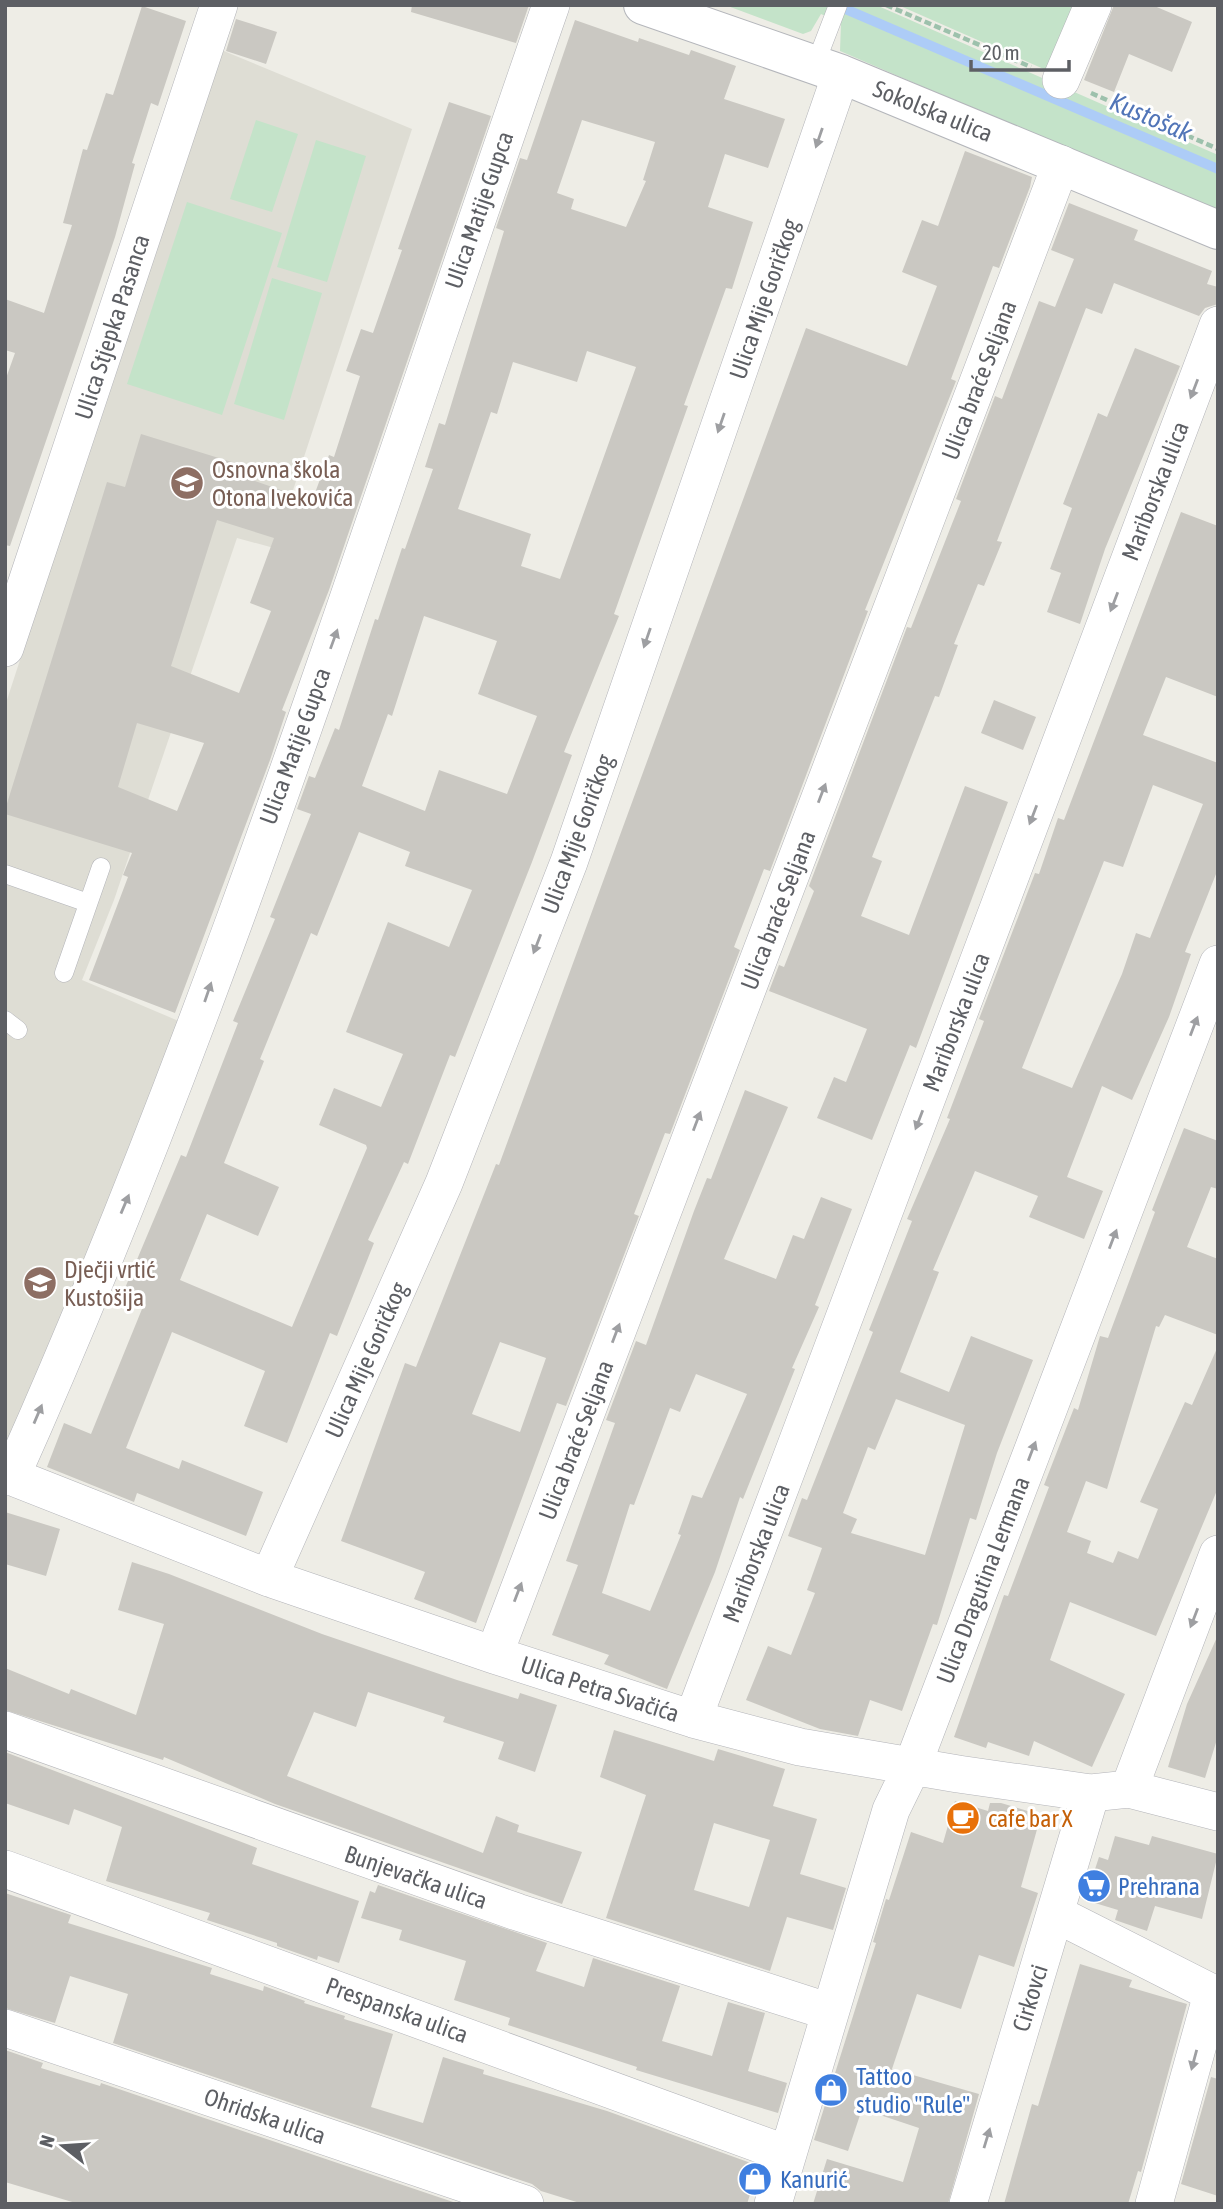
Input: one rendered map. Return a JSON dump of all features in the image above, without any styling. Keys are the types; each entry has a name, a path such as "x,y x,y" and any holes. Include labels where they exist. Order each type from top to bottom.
{"street":[{"name":"Ulica Stjepka Pasanca","path":"5,648 219,5"},
{"name":"Ulica Matije Gupca","path":"8,1476 178,1076 359,570 425,367 551,5"},
{"name":"Sokolska ulica","path":"643,5 828,69 1218,230"},
{"path":"1061,80 1093,5"},
{"name":"Ulica Mije Goričkog","path":"269,1578 444,1183 564,875 828,69"},
{"name":"Ulica braće Seljana","path":"494,1655 1061,164"},
{"name":"Mariborska ulica","path":"693,1719 1218,325"},
{"name":"Ulica Dragutina Lermana","path":"773,2204 891,1810 912,1767 1218,964"},
{"name":"Ulica Petra Svačića","path":"8,1476 269,1578 693,1719 800,1747 912,1767 1091,1793 1129,1788 1218,1812"},
{"path":"1129,1788 1218,1554"},
{"name":"Bunjevačka ulica","path":"5,1730 517,1912 830,2012"},
{"name":"Cirkovci","path":"968,2204 1091,1793"},
{"name":"Prespanska ulica","path":"5,1869 788,2154"},
{"path":"1056,1914 1215,1995 1154,2204"},
{"name":"Ohridska ulica","path":"5,2028 525,2204"}],"lane":[{"path":"828,69 830,25 838,5"},
{"path":"64,973 101,867"},
{"path":"5,874 88,903"}],"path":[{"path":"886,5 1218,149"}],"shaded area":[{"name":"Osnovna škola Otona Ivekovića","path":"219,49 412,129 274,548 237,538 114,900 82,980 181,1022 32,1391 5,1448 5,706"}],"green space":[{"path":"725,5 876,5 1218,155 1218,214 840,51 841,23 821,14 811,31 803,34"},
{"path":"898,5 1082,5 1055,74"},
{"path":"256,120 298,134 272,212 230,199"},
{"path":"316,140 366,156 327,282 277,267"},
{"path":"187,202 282,233 222,415 127,384"},
{"path":"272,278 322,293 284,420 234,404"}],"building":[{"path":"412,5 529,5 516,43 411,12"},
{"path":"1114,5 1152,5 1192,22 1172,72 1129,54 1114,92 1084,80"},
{"path":"142,6 186,21 158,106 151,103 132,163 135,164 115,237 10,546 5,545 5,381 15,353 5,350 5,299 44,313 72,225 63,223 83,149 87,150 106,93 113,95"},
{"path":"236,19 277,32 266,64 226,51"},
{"path":"575,20 638,42 639,38 689,55 691,50 736,66 724,99 785,119 768,168 725,154 708,207 753,222 732,289 726,288 684,405 688,406 614,614 619,616 564,752 572,755 532,862 455,1057 450,1055 408,1164 404,1162 368,1240 374,1243 337,1336 330,1333 287,1443 244,1426 265,1371 172,1332 126,1448 179,1469 182,1460 263,1492 246,1536 137,1493 134,1502 47,1467 64,1423 91,1434 142,1309 120,1300 181,1155 186,1157 238,1023 233,1021 275,919 270,917 311,814 297,809 309,776 315,778 335,728 339,730 375,619 378,620 402,548 405,549 433,469 425,467 439,423 445,425 504,231 496,228 520,158 527,160","holes":["582,120 655,142 643,180 646,181 626,227 571,209 574,199 557,193","587,351 636,367 560,579 521,566 531,534 458,509 491,412 497,414 513,362 577,382","424,616 497,641 478,694 537,716 507,794 439,770 425,811 362,786 388,714 392,716","359,832 410,852 405,866 472,890 449,947 388,922 346,1032 403,1054 381,1107 334,1088 319,1125 366,1145 367,1148 292,1327 180,1280 207,1214 258,1236 279,1187 224,1163 264,1061 260,1059 311,933 317,936"]},
{"path":"449,102 491,116 329,590 282,710 286,712 270,760 175,1013 89,980 128,877 123,875 132,853 5,814 5,810 107,482 125,487 141,434 258,470 255,481 312,501 329,455 334,457 360,376 346,371 361,329 373,333 402,250 398,249","holes":["217,520 274,538 250,603 271,611 239,693 171,666","137,723 204,743 177,811 118,787"]},
{"path":"965,151 1032,177 999,268 993,266 951,379 956,381 865,610 868,611 770,871 764,869 734,947 740,950 670,1134 665,1133 634,1214 639,1216 566,1406 557,1403 476,1623 414,1599 425,1572 341,1541 405,1363 416,1367 496,1164 499,1165 806,328 907,366 937,286 902,272 922,220 938,226","holes":["500,1342 546,1358 520,1432 472,1414"]},
{"path":"1069,203 1138,230 1134,240 1212,271 1207,284 1218,287 1218,304 1205,308 1199,316 1114,283 1102,314 1086,308 997,541 1002,542 984,586 978,584 954,644 958,645 939,697 935,696 872,857 882,861 861,916 909,935 965,786 1008,802 916,1048 910,1045 872,1140 817,1118 834,1077 846,1082 867,1029 769,991 779,965 784,967 814,891 809,886 907,627 911,628 961,501 956,499 995,396 1002,399 1039,301 1055,307 1074,259 1051,250"},
{"path":"1135,348 1180,366 1105,549 1080,624 1047,612 1061,573 1050,569 1072,508 1063,504 1098,413 1107,417"},
{"path":"1181,512 1218,526 1218,697 1166,677 1143,735 1218,763 1218,869 1185,952 1191,954 1169,1017 1132,1100 1102,1086 1067,1177 1103,1191 1084,1239 1029,1217 1038,1196 975,1171 933,1270 939,1272 900,1372 949,1392 971,1336 1033,1360 997,1453 976,1520 970,1518 937,1625 933,1624 902,1711 870,1700 858,1736 820,1729 746,1700 768,1646 791,1655 815,1593 807,1590 822,1548 788,1536 802,1498 807,1500 873,1332 869,1330 912,1221 907,1219 950,1119 947,1118 984,1021 979,1019 1035,873 1039,874 1058,818 1064,820","holes":["1153,785 1203,804 1150,938 1136,933 1122,974 1072,1088 1022,1068 1104,861 1123,867","896,1399 965,1425 925,1555 851,1533 857,1519 843,1513 868,1447 875,1450"]},
{"path":"994,700 1036,717 1023,750 981,733"},
{"path":"745,1090 788,1107 724,1259 776,1279 793,1235 804,1239 821,1197 852,1209 815,1305 819,1307 792,1368 795,1369 743,1499 740,1497 715,1572 667,1689 604,1664 609,1655 552,1635 578,1565 566,1561 615,1423 606,1420 636,1341 646,1345 694,1211 707,1178 711,1179","holes":["696,1374 747,1394 702,1498 692,1495 678,1534 681,1535 650,1611 602,1593 630,1504 634,1505 670,1408 680,1412"]},
{"path":"1184,1128 1218,1141 1218,1189 1211,1187 1187,1247 1218,1259 1218,1335 1165,1315 1159,1327 1156,1326 1107,1489 1086,1481 1067,1532 1091,1541 1087,1553 1113,1563 1118,1551 1138,1559 1158,1509 1140,1502 1185,1402 1192,1405 1218,1346 1218,1488 1156,1636 1070,1602 1050,1660 1125,1694 1092,1767 1034,1741 1029,1756 988,1742 986,1748 954,1737 1004,1595 1008,1596 1049,1487 1044,1485 1074,1408 1078,1410 1100,1336 1108,1338 1155,1212 1152,1210"},
{"path":"5,1512 60,1529 46,1576 5,1564"},
{"path":"132,1562 322,1634 457,1680 518,1699 520,1693 557,1705 535,1772 498,1759 504,1742 443,1722 445,1717 368,1692 356,1727 314,1712 287,1776 483,1853 496,1816 519,1825 517,1832 582,1852 562,1904 275,1804 164,1757 163,1760 5,1710 5,1668 69,1694 71,1689 136,1715 164,1624 118,1610"},
{"path":"1218,1635 1218,1736 1205,1778 1168,1767 1187,1704"},
{"path":"614,1730 714,1761 718,1749 785,1769 773,1806 817,1819 800,1874 846,1888 833,1930 787,1917 770,1971 606,1918 646,1795 600,1777","holes":["714,1823 770,1840 749,1907 694,1890"]},
{"path":"5,1752 257,1848 252,1864 359,1901 339,1963 318,1956 317,1960 277,1946 277,1943 207,1920 210,1913 106,1881 122,1827 74,1809 69,1825 5,1803"},
{"path":"955,1801 988,1811 990,1803 1001,1803 1041,1815 1021,1887 1038,1893 1014,1967 979,1955 961,2009 917,1994 892,2069 979,2094 948,2204 813,2204 827,2159 903,2182 919,2128 862,2109 848,2151 814,2140 876,1943 873,1942 886,1899 889,1900 911,1832 943,1843"},
{"path":"1115,1836 1149,1845 1152,1836 1218,1854 1202,1919 1155,1906 1147,1931 1115,1920 1118,1910 1085,1900 1099,1857 1108,1860"},
{"path":"378,1885 547,1943 536,1971 584,1987 593,1958 680,1986 662,2041 712,2056 728,2002 765,2013 748,2071 787,2083 778,2113 636,2070 637,2067 508,2025 510,2018 454,2000 466,1961 399,1940 402,1930 361,1918 370,1891 375,1893"},
{"path":"5,1893 71,1915 68,1923 212,1968 210,1974 263,1991 264,1986 345,2016 344,2019 393,2034 371,2107 423,2123 443,2057 484,2070 483,2074 607,2111 759,2166 747,2204 583,2204 541,2191 532,2184 113,2043 128,1994 70,1976 55,2023 5,2008"},
{"path":"1080,1964 1132,1980 1129,1987 1187,2004 1141,2172 1138,2171 1128,2204 1004,2204 1032,2104 1038,2106"},
{"path":"5,2050 43,2063 41,2068 100,2086 101,2083 459,2204 79,2204 5,2182"},
{"path":"1211,2077 1218,2079 1218,2196 1181,2184"}],"waterway":[{"name":"Kustošak","path":"836,5 1218,169"}],"place":[{"name":"Osnovna škola Otona Ivekovića","path":"187,483"},
{"name":"Dječji vrtić Kustošija","path":"40,1283"},
{"name":"cafe bar X","path":"963,1818"},
{"name":"Prehrana","path":"1094,1886"},
{"name":"Tattoo studio \"Rule\"","path":"831,2090"},
{"name":"Kanurić","path":"755,2179"}]}
